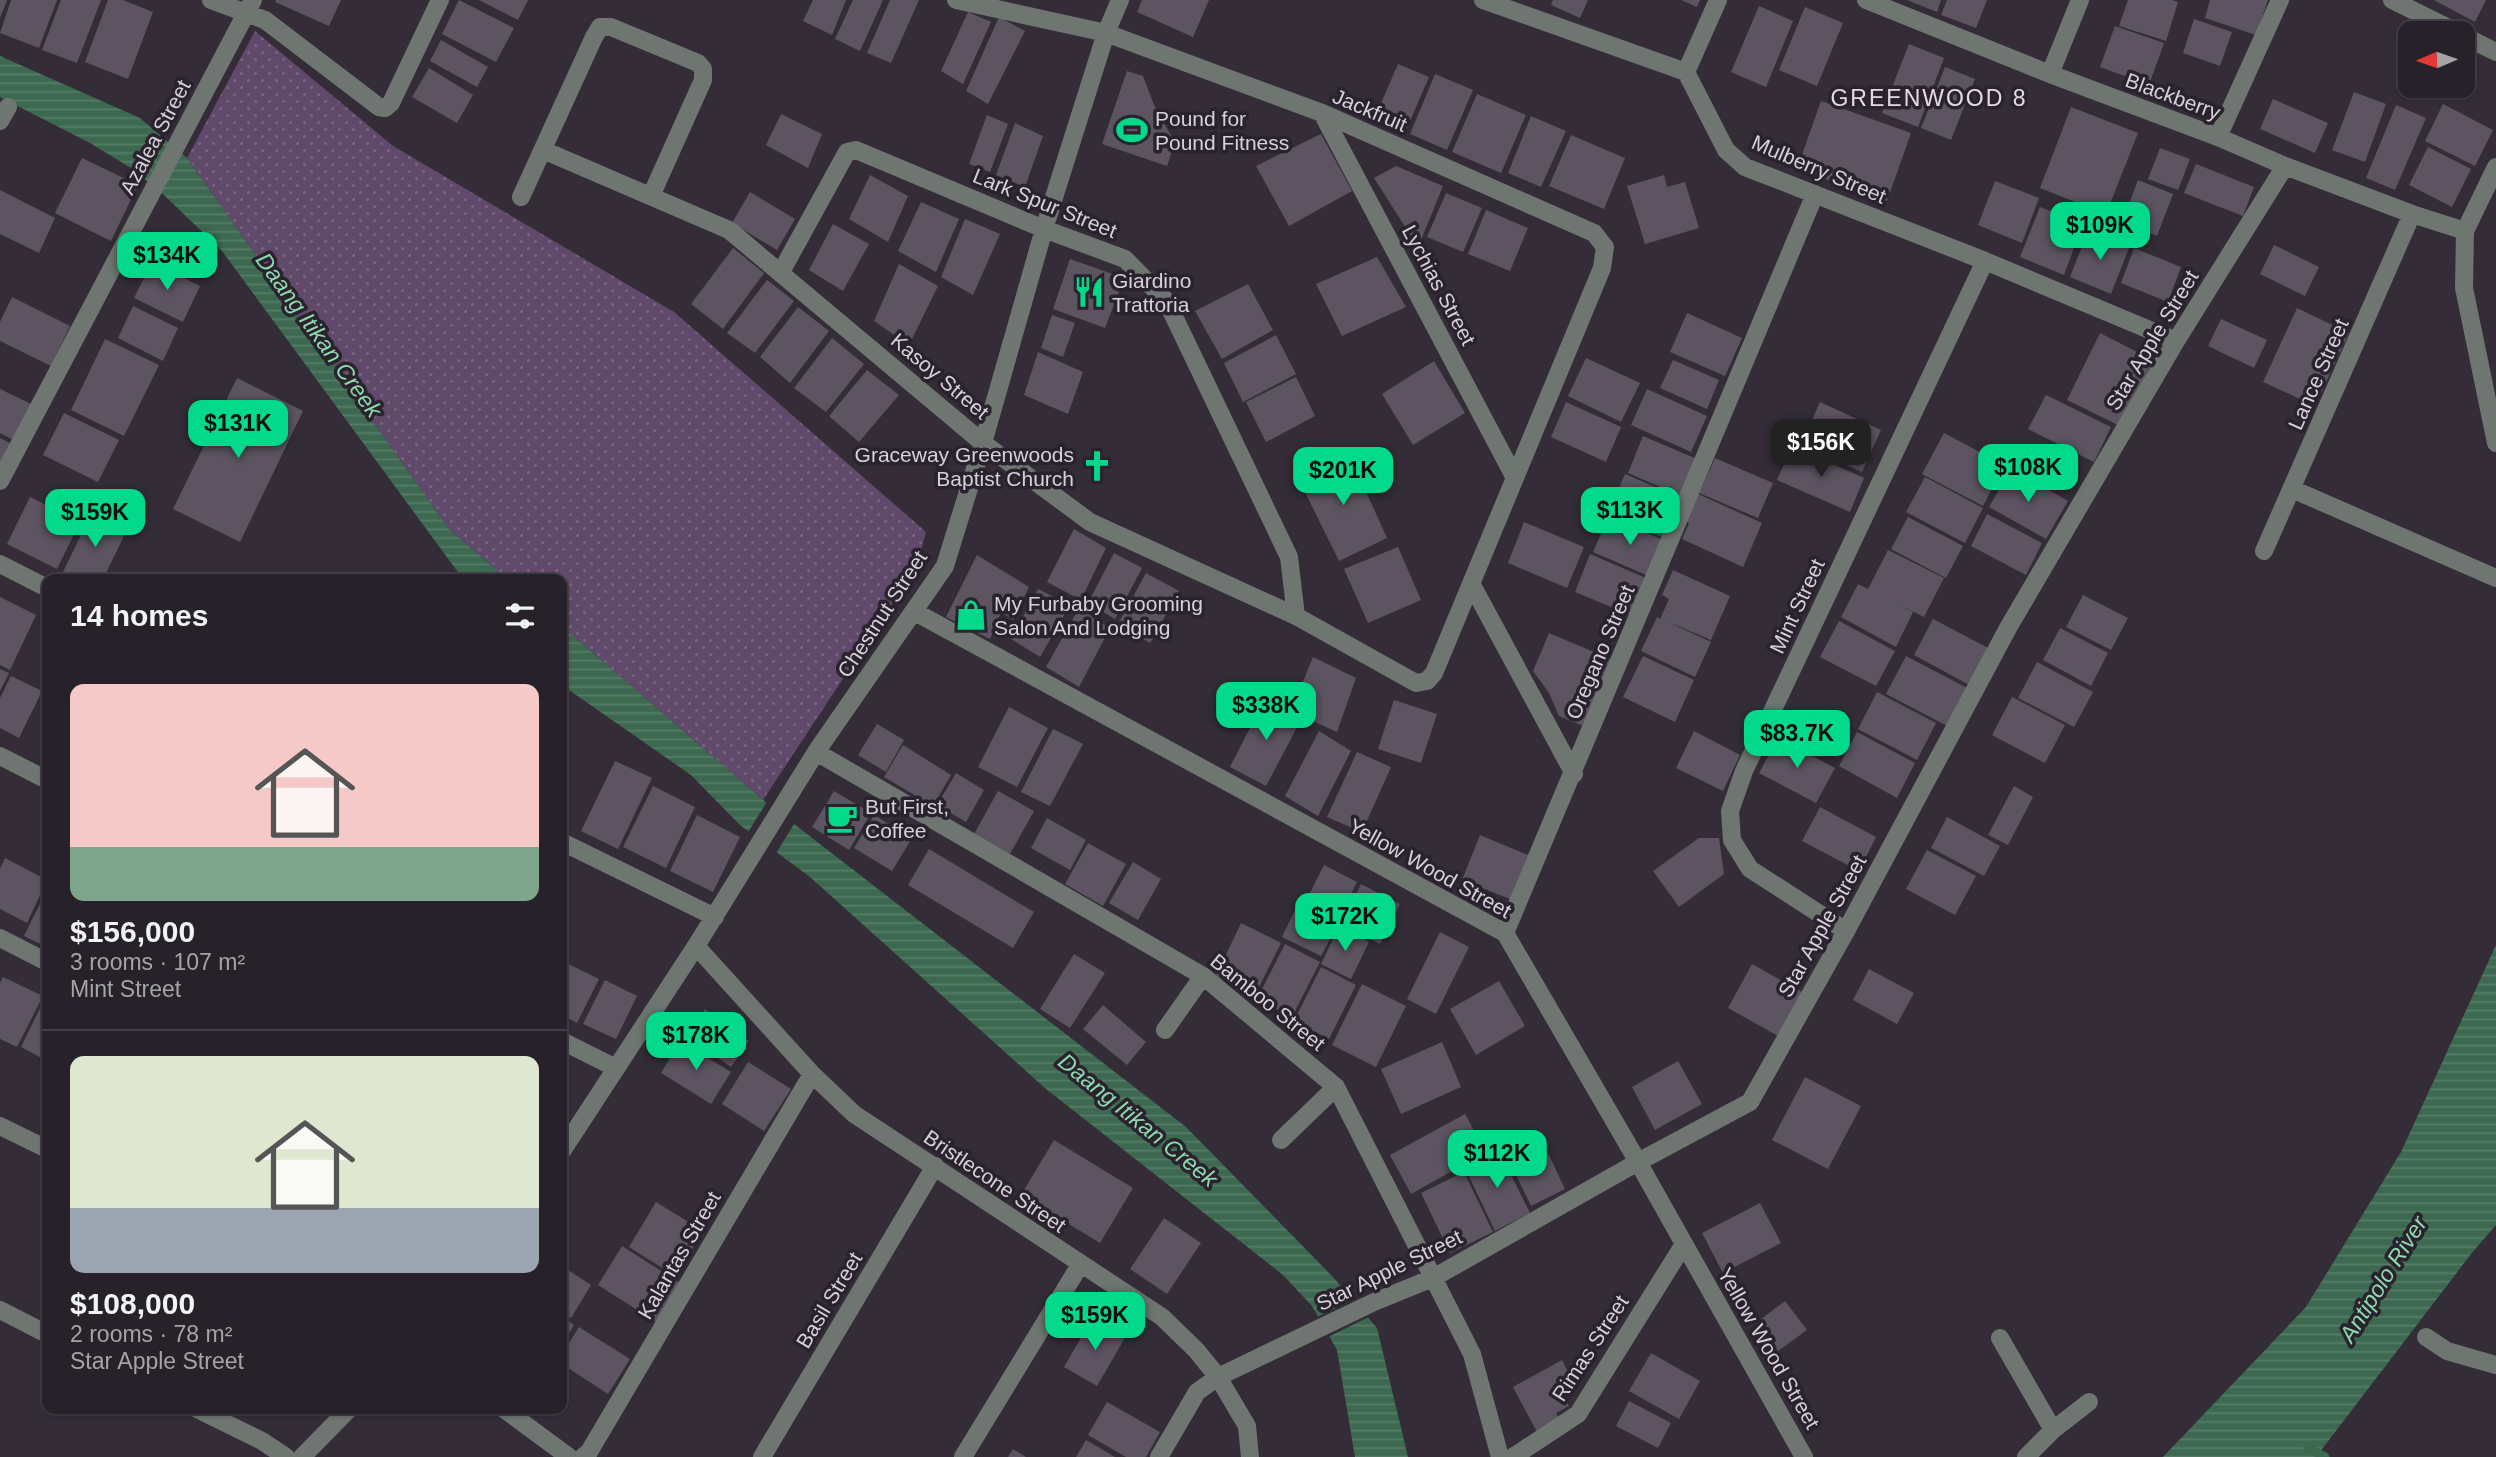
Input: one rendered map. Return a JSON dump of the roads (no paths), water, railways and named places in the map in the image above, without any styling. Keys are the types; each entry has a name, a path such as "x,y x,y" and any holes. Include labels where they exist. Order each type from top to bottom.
{"street":[{"path":"211,0 250,6 379,107 385,108 391,103 440,0"},
{"name":"Jackfruit","path":"956,0 1107,33 1322,113 1594,233 1605,247 1602,268 1516,478"},
{"path":"1023,0 1034,18"},
{"name":"Chestnut Street","path":"567,1143 715,917 816,752 945,566 1044,229 1120,0"},
{"path":"1483,0 1686,72 1718,0"},
{"name":"Blackberry","path":"1866,0 2412,215 2465,230"},
{"path":"2050,74 2080,0"},
{"path":"2218,137 2280,0"},
{"path":"2392,0 2435,21"},
{"name":"Azalea Street","path":"0,481 250,6"},
{"path":"521,197 600,27 611,27 698,63 703,69 703,80 651,196"},
{"path":"2475,41 2496,52"},
{"name":"Mulberry Street","path":"1686,72 1727,150 1745,167 1985,261 2176,341"},
{"name":"Lychias Street","path":"1322,113 1516,478"},
{"name":"Kasoy Street","path":"543,150 729,230 983,443 1090,522 1296,616 1416,683 1427,681 1434,673 1472,585"},
{"name":"Lark Spur Street","path":"781,272 847,152 856,150 1044,229 1125,259 1167,302 1289,557 1296,616"},
{"name":"Star Apple Street","path":"1159,1457 1197,1392 1218,1377 1433,1278 1750,1102 2008,628 2176,341 2285,166"},
{"path":"2496,167 2465,230 2463,288 2496,443"},
{"name":"Oregano Street","path":"1505,933 1574,774 1815,194"},
{"name":"Lance Street","path":"2264,551 2412,215"},
{"name":"Mint Street","path":"1846,930 1750,869 1732,840 1730,811 1744,771 1985,261"},
{"path":"1516,478 1472,585 1574,774"},
{"path":"2292,489 2496,578"},
{"path":"0,564 42,585"},
{"name":"Yellow Wood Street","path":"915,612 1505,933 1804,1457"},
{"name":"Bamboo Street","path":"816,752 1203,976 1336,1087 1472,1354 1500,1457"},
{"path":"0,756 42,777"},
{"path":"567,844 715,917"},
{"path":"0,938 42,959"},
{"name":"Bristlecone Street","path":"696,946 812,1074 854,1114 1162,1317 1196,1350 1218,1377 1247,1426 1251,1457"},
{"path":"1166,1030 1203,976"},
{"path":"567,1044 616,1069"},
{"name":"Kalantas Street","path":"583,1457 589,1452 812,1074"},
{"path":"1281,1140 1336,1087"},
{"path":"0,1126 42,1147"},
{"name":"Basil Street","path":"762,1457 935,1166"},
{"name":"Rimas Street","path":"1513,1457 1578,1414 1684,1244"},
{"path":"963,1457 1080,1265"},
{"path":"0,1310 42,1331"},
{"path":"2426,1337 2446,1351 2496,1365"},
{"path":"2000,1338 2053,1430"},
{"path":"2026,1457 2053,1430 2089,1402"},
{"path":"207,1414 262,1441 286,1457"},
{"path":"302,1457 344,1414"},
{"path":"511,1414 569,1457"}],"water":[{"path":"0,56 140,118 187,158 448,528 501,574 459,574 222,251 165,196 131,168 90,143 0,97"},
{"name":"Daang Itikan Creek","path":"567,630 763,800 1186,1127 1332,1276 1377,1328 1408,1457 1355,1457 1337,1350 1312,1306 1283,1275 1046,1089 810,877 740,825 691,775 569,690"},
{"name":"Antipolo River","path":"2496,945 2496,1225 2316,1457 2163,1457 2306,1307 2401,1152"}],"waterway":[{"path":"2308,1448 2325,1457"}],"place":[{"name":"Pound for Pound Fitness","path":"1132,130"},
{"name":"Giardino Trattoria","path":"1089,292"},
{"name":"Graceway Greenwoods Baptist Church","path":"1097,466"},
{"name":"My Furbaby Grooming Salon And Lodging","path":"971,615"},
{"name":"But First, Coffee","path":"842,818"}],"district":[{"name":"GREENWOOD 8","path":"1929,98"}]}
